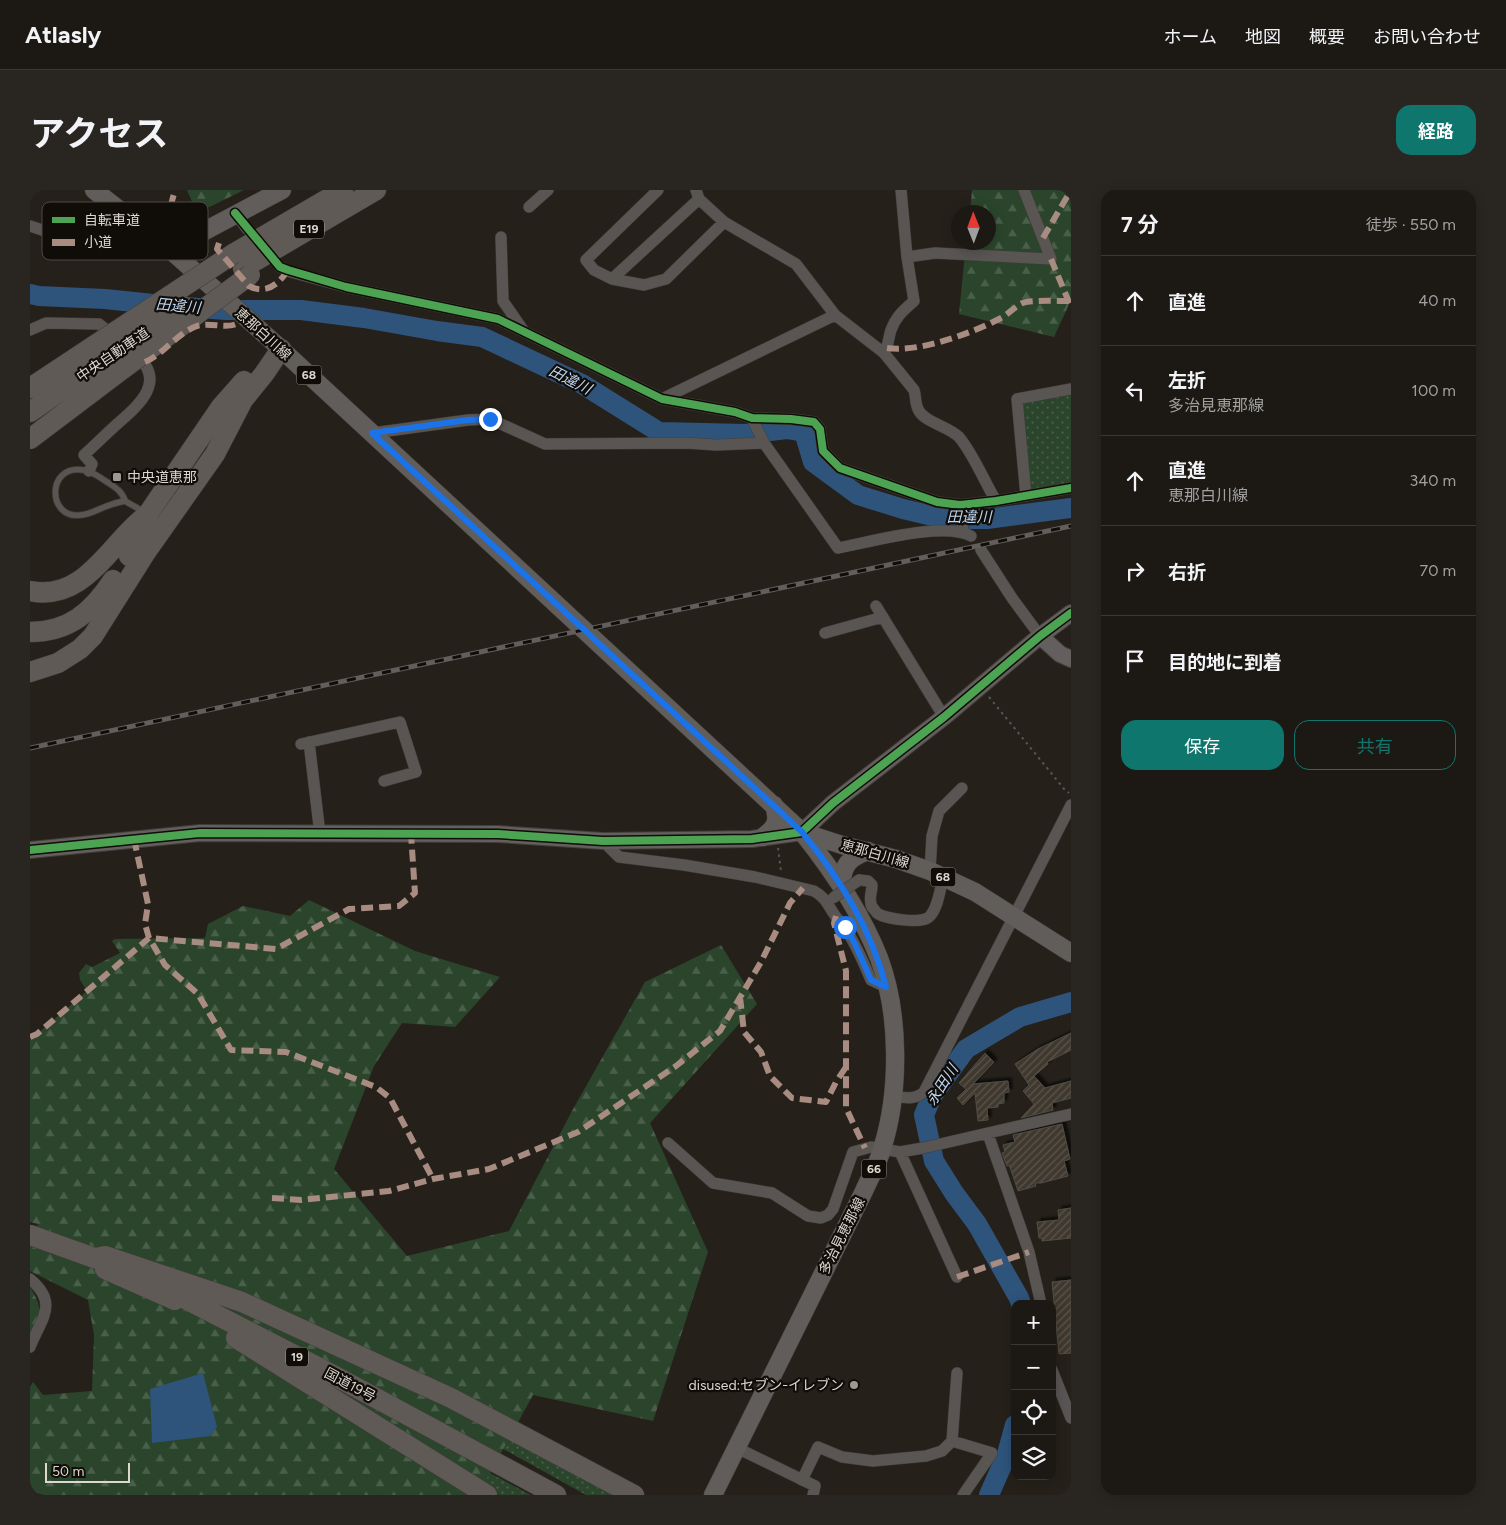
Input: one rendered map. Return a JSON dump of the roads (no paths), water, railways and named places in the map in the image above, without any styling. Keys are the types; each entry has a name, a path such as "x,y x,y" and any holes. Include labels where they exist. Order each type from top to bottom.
{"highway":[{"name":"中央自動車道","path":"30,412 242,266 343,190"},
{"name":"E19","path":"242,266 376,190"},
{"path":"30,438 105,359 242,266"},
{"path":"30,632 58,629 87,612 101,598 140,537 148,514 221,407 256,369 281,349"},
{"path":"30,672 58,663 80,649 93,636 146,552 215,454 243,400 281,349"},
{"name":"中央自動車道","path":"31,386 105,359"},
{"path":"30,591 53,591 69,587 88,574 111,552 134,525 148,514"},
{"path":"30,643 51,643 64,640 102,620"},
{"name":"国道19号","path":"30,1235 96,1258 189,1300 556,1495"},
{"name":"国道19号","path":"30,1241 98,1265 217,1321 543,1495"},
{"path":"70,1255 76,1262 166,1301 228,1333 486,1495"},
{"path":"96,1258 105,1256 242,1302 451,1398 634,1495"}],"main road":[{"name":"恵那白川線","path":"94,190 109,202"},
{"path":"208,229 282,190"},
{"name":"恵那白川線","path":"182,260 281,349 802,832 937,874 975,892 1070,949"},
{"path":"770,842 777,813 774,805"},
{"name":"多治見恵那線","path":"713,1495 864,1191 891,1151 896,1061 893,1017 879,960 865,928 834,896 828,864 802,832"},
{"path":"834,896 846,865 858,855 868,851"}],"street":[{"path":"529,207 548,190"},
{"path":"658,190 586,260 594,270 612,279 644,285 666,279 724,222"},
{"path":"884,353 898,315 914,301 907,257 902,190"},
{"path":"907,257 935,253 1051,259 1024,190"},
{"path":"612,279 695,194 724,222 796,264 835,315 884,353 914,390 917,409 924,417 952,431 961,440 996,501"},
{"path":"235,213 247,229"},
{"path":"30,226 42,230"},
{"path":"501,237 503,301 524,332"},
{"path":"280,267 291,272 346,287 498,319 662,399 735,412 752,418 791,419 814,422 820,429 823,452 840,468 937,502 960,505 1071,488"},
{"path":"662,399 835,315"},
{"path":"30,330 46,323 99,324 145,362 150,373 149,386 144,398 134,410 84,455 92,464 89,472"},
{"path":"1026,496 1017,399 1071,389"},
{"path":"752,418 764,443 838,548 944,530 967,534 960,505"},
{"path":"372,433 468,420 490,419 545,444 687,442 716,445 764,443"},
{"path":"982,550 1012,598 1040,636 1060,654 1071,659"},
{"path":"876,606 944,717"},
{"path":"30,850 200,833 498,834 603,841 770,842 802,832 833,803 944,717 1040,636 1071,613"},
{"path":"825,633 883,617"},
{"path":"320,834 305,743 400,722 416,772 384,781"},
{"path":"603,841 619,857 684,865 755,877 814,891 821,896 834,896 860,880 868,880 872,885 869,898 871,905 878,914 900,920 927,919 932,914 937,874 932,836 939,811 962,788"},
{"path":"893,1096 911,1098 919,1096 924,1092 1071,805"},
{"path":"668,1143 713,1183 772,1193 808,1216 821,1218 828,1215 833,1208 853,1152 871,1147 891,1151 923,1148 1071,1114"},
{"path":"988,1134 1028,1252 1040,1300"},
{"path":"891,1151 957,1277"},
{"path":"30,1279 39,1287 47,1310 30,1347"},
{"path":"802,1480 818,1447 842,1457 873,1461 926,1456 942,1451 952,1441 957,1373"},
{"path":"1056,1378 1068,1403 1071,1418"},
{"path":"952,1441 992,1453 963,1495"},
{"path":"737,1448 815,1486 813,1495"}],"lane":[{"path":"125,501 124,495 118,489 84,470 73,470 64,474 54,488 55,497 64,512 72,515 81,516 125,501 148,514"}],"water":[{"path":"203,1373 217,1427 210,1436 152,1443 150,1389"}],"waterway":[{"name":"田違川","path":"30,294 226,310 301,310 482,337 582,384 659,432 746,434 787,429 804,432 813,462 858,495 903,509 945,519 987,519 1071,508"},
{"name":"永田川","path":"1020,1300 977,1224 954,1193 934,1161 924,1115 932,1096 966,1049 1020,1017 1071,1002"},
{"name":"永田川","path":"989,1495 1007,1454 1012,1435"}],"railway":[{"path":"30,748 1071,526"}],"place":[{"name":"中央道恵那","path":"117,477"},
{"name":"disused:セブン-イレブン","path":"854,1385"}]}
